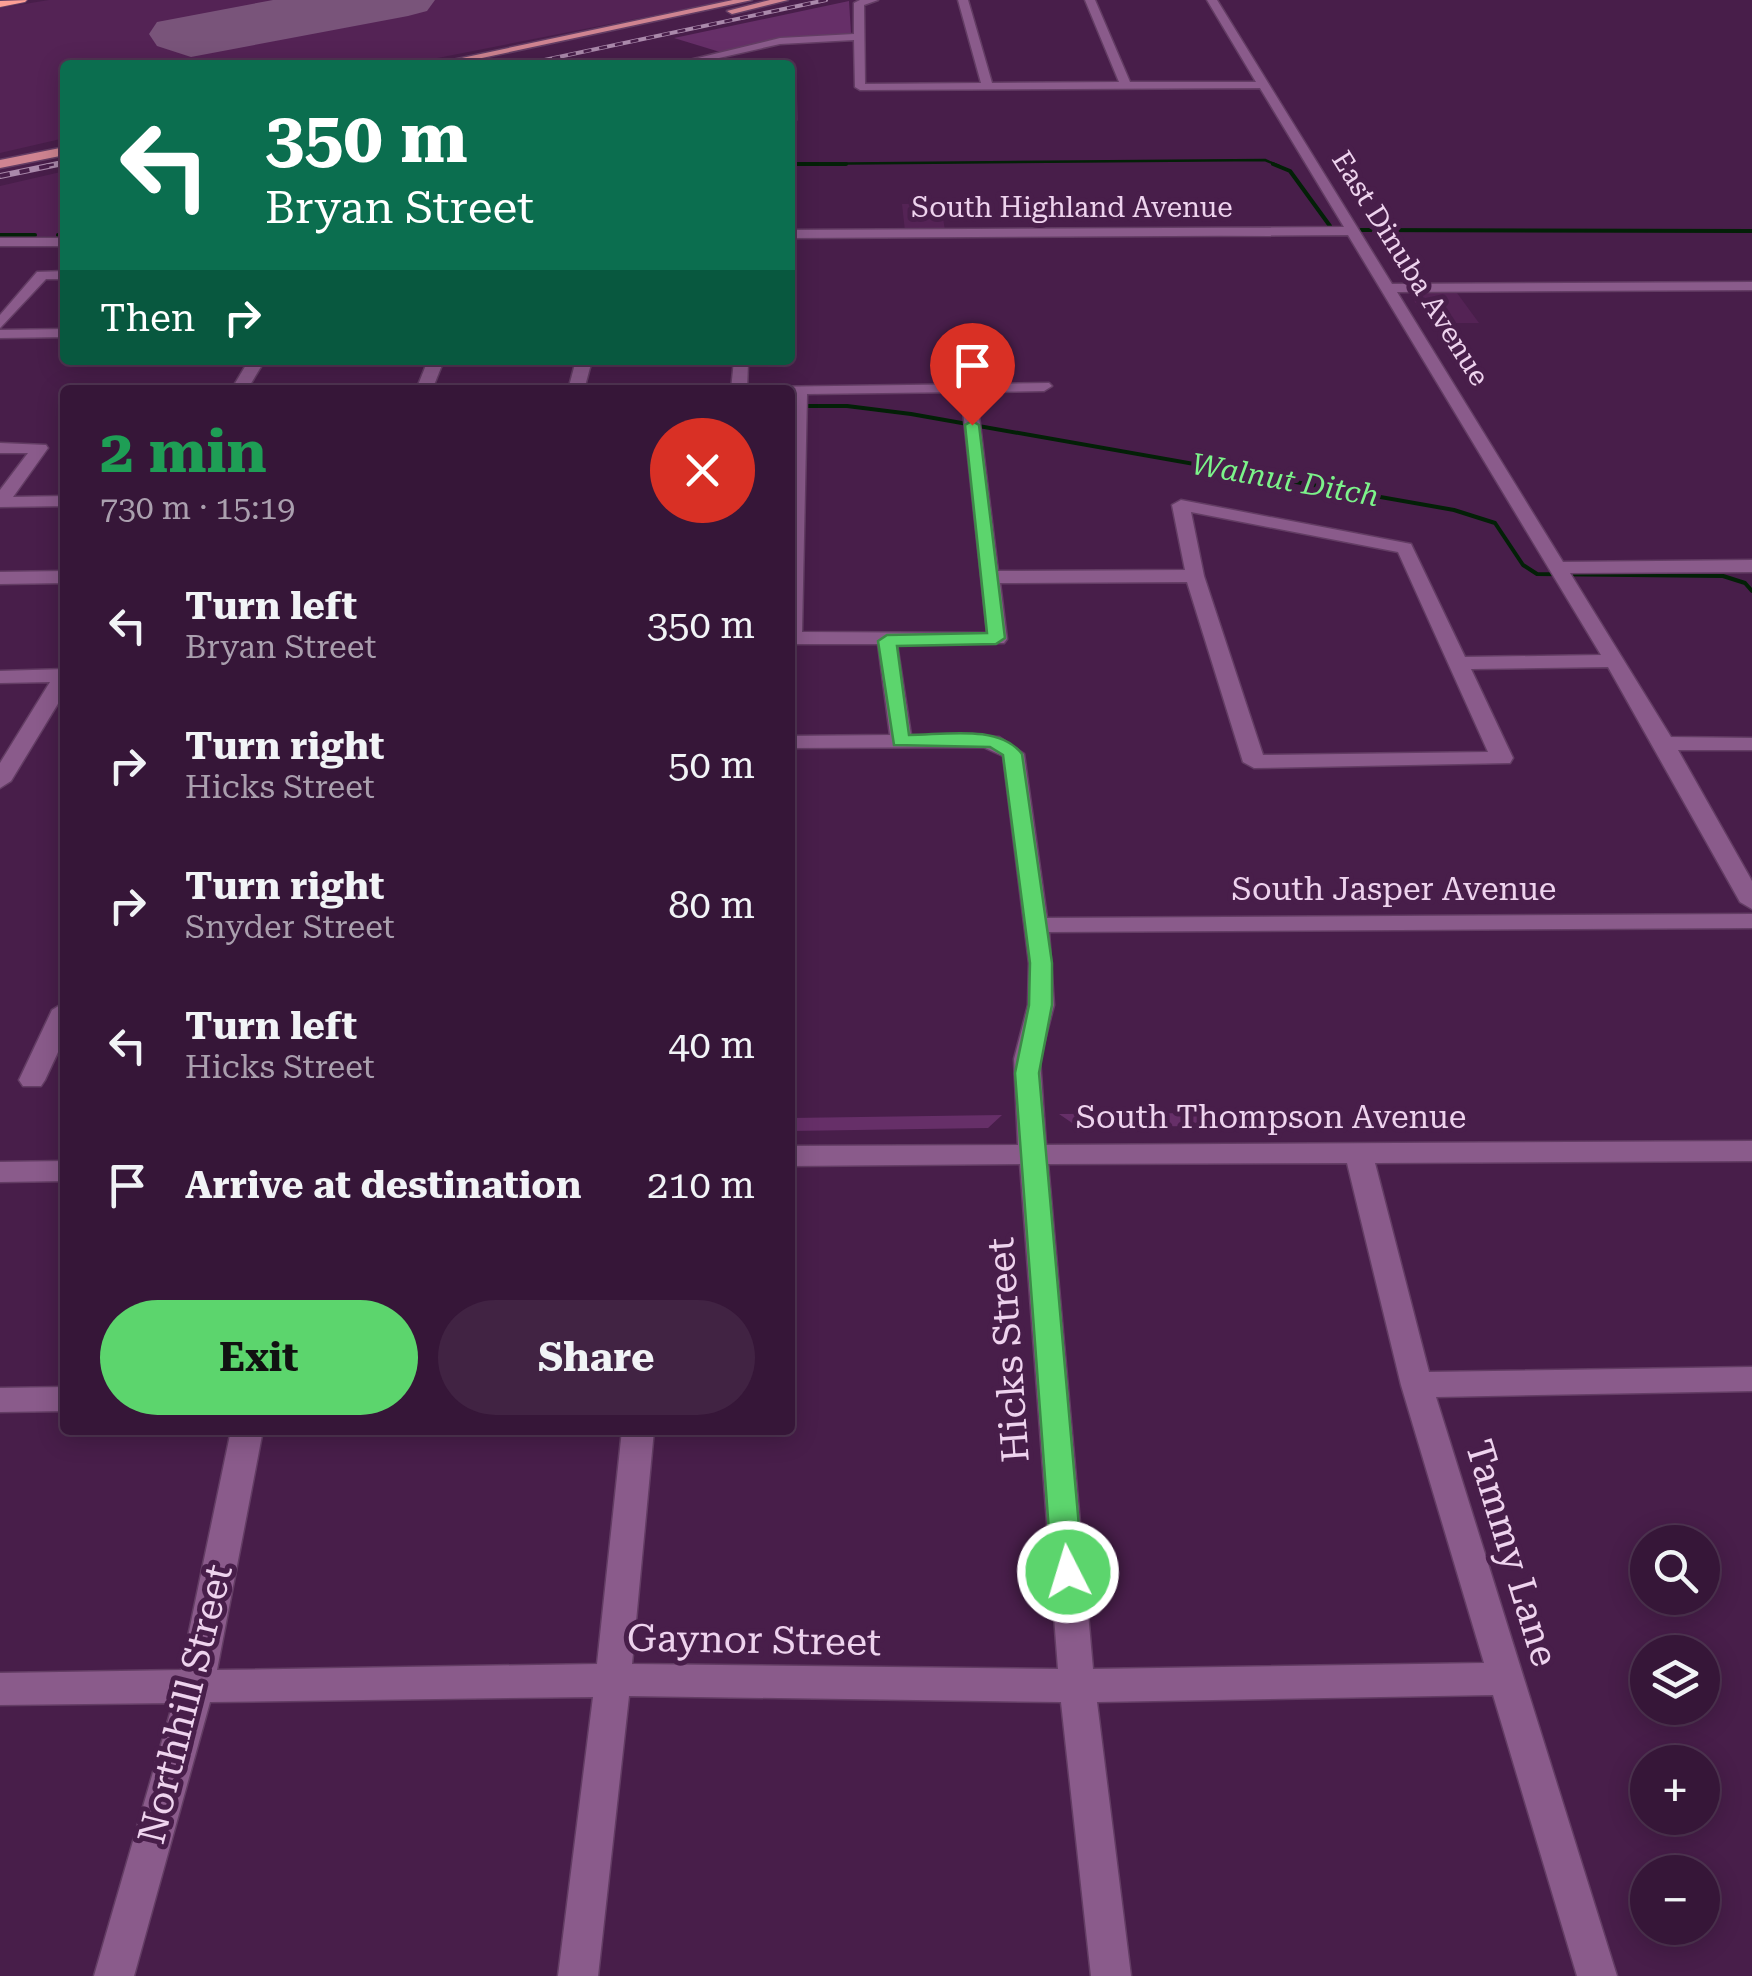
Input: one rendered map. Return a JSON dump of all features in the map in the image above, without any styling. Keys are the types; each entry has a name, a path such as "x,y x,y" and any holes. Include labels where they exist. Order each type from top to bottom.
{"highway":[{"path":"0,4 22,0"}],"main road":[{"path":"458,60 748,0"},
{"path":"497,60 782,0"},
{"path":"0,155 60,143"},
{"path":"0,164 60,152"}],"street":[{"path":"873,0 859,3 860,87 1262,85"},
{"path":"963,0 986,86"},
{"path":"1090,0 1126,86"},
{"name":"East Dinuba Avenue","path":"1212,0 1664,743"},
{"path":"696,60 780,41 860,37"},
{"name":"South Highland Avenue","path":"795,234 1354,231"},
{"path":"0,242 60,242"},
{"path":"0,324 42,275 60,275"},
{"path":"1388,288 1752,286"},
{"path":"0,334 60,333"},
{"path":"795,390 1044,386"},
{"path":"795,638 996,638 968,387"},
{"path":"795,436 799,390"},
{"path":"0,448 40,448 0,502"},
{"path":"0,502 60,501"},
{"path":"1181,505 1406,548 1457,663 1502,758 1254,762 1194,576 1181,505"},
{"path":"1558,568 1752,566"},
{"path":"990,576 1194,576"},
{"path":"0,578 60,577"},
{"path":"795,742 900,741 887,641"},
{"path":"1457,663 1613,661"},
{"path":"0,677 60,676"},
{"path":"0,782 60,684"},
{"name":"Hicks Street","path":"900,741 983,741 999,743 1013,754 1042,990 1027,1073 1076,1686 1111,1976"},
{"path":"1752,744 1664,743 1752,902"},
{"name":"South Jasper Avenue","path":"1036,926 1752,921"},
{"path":"32,1080 60,1021"},
{"name":"Tammy Lane","path":"1358,1151 1417,1385 1597,1976"},
{"name":"South Thompson Avenue","path":"795,1156 1752,1151"},
{"path":"0,1172 60,1171"},
{"path":"1417,1385 1750,1384"},
{"path":"0,1400 60,1399"},
{"name":"Northhill Street","path":"114,1976 196,1686 246,1435"},
{"path":"578,1976 614,1680 638,1435"},
{"name":"Gaynor Street","path":"0,1689 614,1680 1076,1686 1506,1679"}],"shaded area":[{"path":"49,0 732,0 427,60 60,60 60,139 0,153 0,8"},
{"path":"849,1 851,33 843,35 784,38 720,52 674,38"},
{"path":"60,172 60,236 0,236 0,186"},
{"path":"902,204 941,204 945,231 905,231"},
{"path":"1409,293 1457,293 1479,323 1429,323"},
{"path":"1203,1113 1206,1126 1078,1127 1059,1114"},
{"path":"1002,1115 988,1128 795,1131 795,1118"}],"waterway":[{"path":"795,164 1265,160 1279,166"},
{"path":"795,164 846,164"},
{"path":"1273,164 1290,171 1330,226"},
{"path":"1361,230 1752,231"},
{"path":"0,235 35,235"},
{"name":"Walnut Ditch","path":"795,406 847,406 911,414 1454,510 1495,523 1523,565 1537,574 1723,576 1745,583 1752,591"}],"runway":[{"path":"365,0 177,34 191,40 408,0"}],"railway":[{"path":"544,60 826,0"},
{"path":"46,166 60,163"},
{"path":"0,176 58,164"}],"route":[{"path":"972,425 996,638 887,641 900,741 992,742 1006,746 1013,754 1041,963 1041,1005 1027,1073 1068,1572"}]}
